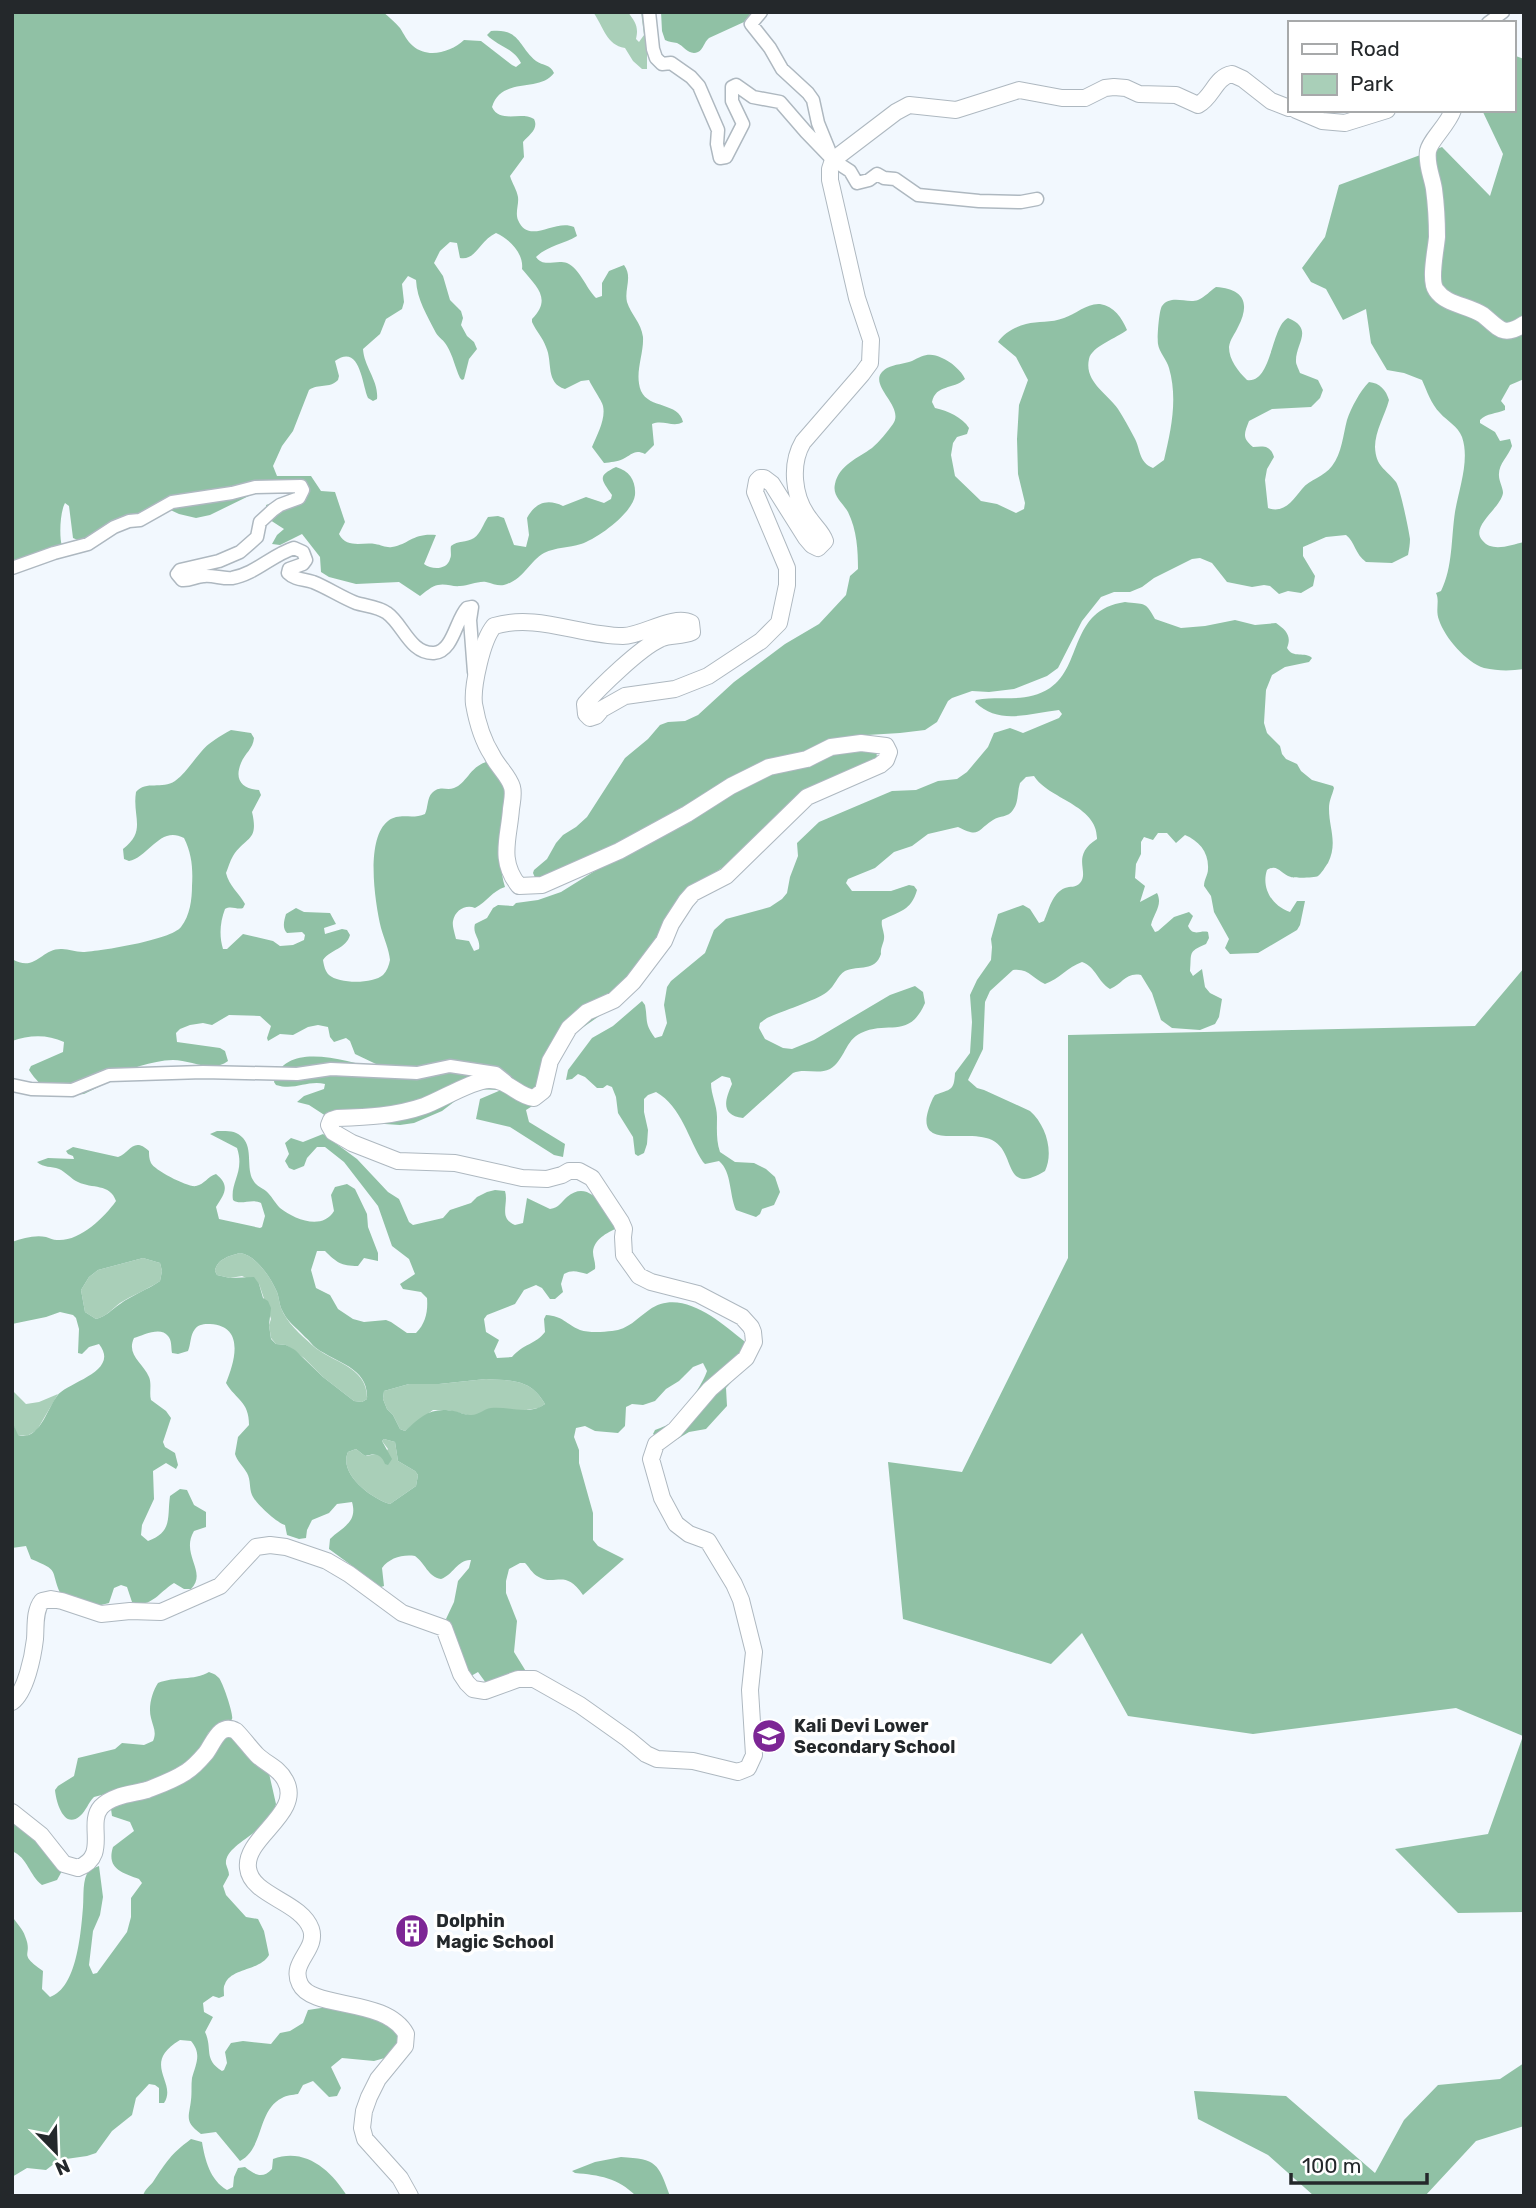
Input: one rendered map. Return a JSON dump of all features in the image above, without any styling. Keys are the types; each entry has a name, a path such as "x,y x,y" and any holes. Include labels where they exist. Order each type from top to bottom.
{"main road":[{"path":"12,1702 24,1684 34,1649 38,1608 42,1601 62,1601 101,1614 161,1612 220,1586 256,1547 275,1545 306,1552 327,1561 402,1613 444,1628 461,1674 473,1689 485,1690 518,1679 534,1679 580,1705 646,1754 657,1759 693,1761 738,1772 748,1768 754,1755 750,1690 754,1652 741,1600 708,1541 689,1534 676,1524 667,1511 651,1459 656,1444 675,1430 710,1389 747,1358 754,1342 751,1327 741,1317 698,1294 651,1282 639,1276 624,1255 624,1229 621,1222 592,1178 579,1171 569,1171 547,1179 522,1178 455,1163 398,1161 352,1143 330,1129 331,1120 401,1113 449,1096 480,1081 492,1079 534,1098 543,1091 547,1069 569,1028 587,1012 614,1000 633,982 664,941 671,924 694,893 726,876 807,797 880,765 889,752 886,746 861,743 831,747 807,760 769,767 619,851 542,885 519,886 510,876 506,852 511,820 512,785 485,740 474,702 478,666 489,632 494,626 505,623 550,624 610,636 627,636 671,623 691,623 692,632 685,636 662,638 644,649 594,693 585,704 586,714 590,718 625,696 675,689 708,676 761,641 779,623 788,577 787,568 755,492 757,481 764,478 772,484 812,545 822,547 825,541 822,533 808,518 797,493 796,455 803,442 862,374 870,363 871,353 871,340 857,298 830,180 830,169 834,160 897,112 909,105 956,110 1019,90 1062,98 1085,98 1114,87 1126,88 1139,94 1176,96 1198,104 1207,100 1220,79 1232,74 1243,79 1271,101 1288,108"},
{"path":"1301,112 1322,121 1345,123 1381,112"},
{"path":"1451,112 1449,121 1428,148 1437,228 1433,284 1438,293 1448,301 1468,306 1499,330 1510,331 1524,324"},
{"path":"12,1812 41,1835 64,1864 78,1868 85,1864 96,1848 97,1816 104,1804 180,1776 199,1760 218,1734 225,1729 236,1731 259,1757 280,1773 288,1786 288,1802 250,1855 248,1871 255,1883 300,1914 310,1928 311,1943 298,1968 299,1981 304,1990 313,1997 353,2005 387,2017 400,2025 406,2034 405,2046 383,2073 369,2097 363,2111 362,2128 365,2139 400,2178 411,2196"}],"street":[{"path":"649,12 654,54 662,64 671,64 691,76 699,86 718,130 720,158 726,157 743,124 731,94 732,87 736,85 753,97 780,102 834,160 850,171 858,183 877,174 895,179 918,195 979,201 1021,202 1037,199"},
{"path":"761,12 751,24 771,48 782,69 813,100 821,132 834,160"},
{"path":"12,568 88,544 114,527 140,520 172,502 255,487 301,486 303,491 299,498 280,505 260,522 257,537 240,552 219,561 180,570 177,574 182,580 188,581 202,576 231,578 249,572 294,548 303,552 306,560 303,565 289,569 288,573 292,577 310,581 356,602 387,612 410,642 434,653 442,651 448,645 458,619 467,608 472,607 472,668 477,680"},
{"path":"12,1085 31,1089 72,1090 109,1075 203,1072 297,1074 331,1069 417,1073 450,1066 496,1073 512,1086"}],"green space":[{"path":"12,12 383,12 419,50 439,52 453,48 464,40 481,41 516,67 521,63 518,58 487,35 491,31 501,31 518,39 536,61 554,73 540,82 504,91 492,107 500,115 529,117 534,119 535,123 533,132 523,142 524,157 510,176 518,197 518,220 529,231 567,225 574,227 577,236 545,250 536,257 546,263 563,262 572,266 596,298 602,296 602,283 609,271 624,265 628,274 627,302 643,337 638,378 641,391 650,401 676,411 683,422 652,424 654,445 645,454 636,452 621,460 604,463 592,447 602,422 602,404 589,380 565,389 555,382 546,347 532,322 541,305 540,293 522,269 521,258 515,248 496,233 474,254 465,258 460,258 457,243 450,242 440,251 434,263 443,276 450,300 461,311 461,325 477,349 469,359 464,379 460,378 449,350 426,314 416,280 408,276 402,284 402,309 386,319 380,334 363,349 376,386 377,399 373,401 368,398 355,361 350,357 343,357 335,361 338,380 309,390 293,431 282,446 273,466 277,476 311,476 321,491 335,492 345,522 339,534 346,542 390,547 416,537 436,535 424,564 435,568 446,565 451,556 451,546 471,540 488,517 504,518 514,545 526,547 529,535 527,518 534,509 542,503 552,502 563,506 586,497 604,503 611,499 612,495 603,481 603,476 616,467 631,477 634,485 635,495 628,510 605,531 588,541 544,553 513,582 499,585 483,582 460,586 441,585 420,596 399,582 356,584 329,577 321,572 320,557 302,534 280,545 272,544 284,529 270,520 266,505 288,498 292,492 257,492 210,515 196,518 164,507 80,541 73,538 69,506 65,503 60,524 62,546 12,566"},
{"path":"593,12 628,12 636,24 636,39 639,42 644,35 643,12 647,33 647,69 642,69 625,48 609,39"},
{"path":"661,12 752,12 744,22 709,38 701,50 695,53 665,40"},
{"path":"1515,56 1524,59 1524,379 1510,385 1501,401 1505,410 1480,420 1480,423 1495,432 1500,441 1510,439 1512,446 1499,472 1503,493 1501,499 1483,523 1479,535 1486,544 1496,547 1524,542 1524,669 1504,670 1484,668 1463,655 1451,642 1438,616 1436,593 1441,591 1448,572 1455,512 1463,474 1465,455 1460,433 1437,409 1422,380 1387,370 1371,343 1366,309 1343,320 1326,289 1311,282 1302,268 1325,237 1339,185 1442,147 1490,196 1503,154 1483,112 1515,112"},
{"path":"1216,287 1238,294 1244,304 1242,318 1231,339 1229,352 1237,369 1247,380 1255,379 1262,373 1282,323 1288,318 1296,322 1302,332 1296,355 1300,373 1318,380 1323,390 1320,398 1311,407 1272,409 1249,421 1245,433 1247,441 1253,447 1268,448 1274,457 1267,469 1265,480 1268,508 1279,509 1288,505 1305,486 1332,466 1340,450 1353,405 1369,382 1376,384 1382,388 1389,400 1377,435 1376,454 1379,463 1396,482 1400,492 1410,539 1408,555 1392,563 1366,562 1346,535 1326,537 1303,547 1303,556 1315,576 1313,586 1301,593 1288,591 1279,594 1270,586 1252,587 1227,582 1212,563 1200,558 1192,559 1142,587 1101,597 1082,621 1058,668 1047,676 1014,689 972,691 952,698 937,722 925,730 851,736 798,755 661,825 536,880 534,870 547,859 563,835 587,817 625,758 660,725 685,721 698,715 734,682 785,644 819,624 846,595 850,576 858,569 857,548 851,519 834,488 840,472 872,448 893,424 894,409 879,380 887,368 930,355 945,359 959,370 965,379 937,392 932,402 935,408 954,415 969,428 967,434 957,437 953,443 951,455 955,476 981,501 997,504 1016,513 1024,509 1025,503 1018,474 1017,439 1019,405 1028,380 1016,357 998,342 1000,339 1022,325 1059,320 1091,305 1105,305 1113,310 1127,330 1095,350 1091,354 1088,367 1093,381 1118,409 1142,459 1153,468 1164,460 1173,403 1169,368 1158,344 1162,306 1174,300 1198,300"},
{"path":"1125,602 1143,604 1155,619 1181,628 1235,620 1255,625 1276,623 1287,634 1287,648 1290,651 1312,658 1309,662 1285,667 1272,675 1266,690 1264,723 1267,733 1280,746 1286,759 1297,764 1312,780 1334,788 1329,809 1331,856 1321,873 1316,877 1296,878 1287,876 1277,868 1267,870 1267,890 1273,901 1290,912 1297,901 1305,901 1297,930 1258,953 1230,954 1225,948 1229,939 1204,886 1208,863 1202,848 1195,840 1185,835 1176,843 1167,833 1158,833 1153,840 1144,837 1141,842 1135,878 1145,886 1140,902 1157,893 1159,897 1159,905 1151,925 1155,932 1174,917 1189,912 1193,916 1188,926 1190,929 1194,932 1208,932 1206,944 1192,954 1190,971 1193,976 1202,969 1205,987 1222,999 1215,1024 1200,1030 1172,1028 1161,1020 1152,993 1141,975 1131,975 1110,989 1091,967 1082,962 1045,984 1027,972 1013,970 990,991 985,1002 983,1049 968,1080 977,1088 1030,1111 1036,1117 1047,1139 1049,1156 1045,1171 1022,1179 1016,1176 1000,1146 992,1140 943,1136 933,1133 927,1127 927,1116 933,1098 952,1086 955,1073 970,1053 970,995 991,960 991,939 998,914 1023,905 1030,909 1039,923 1044,921 1057,894 1080,883 1083,874 1082,857 1089,845 1097,839 1095,827 1081,810 1050,791 1034,776 1026,777 1020,783 1016,804 1009,814 996,818 974,833 958,827 928,834 912,846 894,852 875,868 848,879 846,883 852,891 891,891 909,885 917,890 908,906 882,920 884,940 881,954 875,963 845,971 827,992 767,1018 760,1023 759,1028 765,1039 783,1048 792,1049 814,1040 890,995 915,986 923,992 925,1003 912,1021 897,1027 871,1029 861,1033 852,1040 839,1061 830,1069 793,1073 743,1118 731,1114 726,1106 732,1084 730,1078 722,1076 711,1083 720,1152 735,1162 754,1163 775,1177 780,1192 774,1205 762,1209 756,1217 736,1210 723,1166 719,1161 705,1164 703,1162 672,1106 656,1092 644,1099 647,1144 644,1153 638,1156 635,1154 633,1137 618,1113 612,1087 607,1085 597,1088 578,1074 566,1080 568,1070 592,1038 613,1026 642,1001 649,1029 655,1038 662,1036 667,1023 664,1005 667,987 671,981 705,953 714,930 726,919 770,907 782,899 787,893 798,856 797,843 819,822 892,791 916,790 938,781 957,779 967,772 988,747 994,733 1010,728 1023,733 1059,718 1062,714 1059,710 1004,716 994,714 975,702 1032,696 1050,688 1068,666 1085,627 1094,616 1107,607"},
{"path":"231,730 251,733 254,738 238,774 244,786 259,790 261,795 252,812 252,834 233,856 226,873 229,882 245,904 243,908 225,909 221,929 223,949 227,949 243,934 273,941 280,946 293,945 304,940 305,935 302,932 285,931 286,914 296,908 304,912 330,913 336,924 324,928 325,934 342,929 347,930 350,935 345,943 323,960 325,968 334,978 356,982 383,975 390,960 376,903 374,856 381,830 393,818 425,814 432,793 438,789 458,786 481,764 486,762 505,788 507,812 501,862 505,887 475,908 461,909 454,917 456,939 469,941 474,951 479,949 475,924 487,918 493,908 498,905 513,906 561,892 751,780 782,767 839,754 876,750 877,757 678,899 665,930 628,996 572,1035 534,1105 526,1110 529,1122 565,1144 563,1157 554,1155 510,1127 476,1119 480,1099 501,1090 471,1089 442,1111 414,1123 400,1125 329,1118 309,1105 297,1102 304,1096 324,1089 325,1084 289,1087 276,1085 274,1082 280,1069 291,1061 304,1057 334,1058 377,1068 376,1064 355,1054 346,1038 334,1042 328,1027 318,1025 293,1035 280,1034 268,1041 271,1026 260,1016 229,1015 212,1025 190,1025 176,1033 177,1042 220,1048 225,1051 228,1061 215,1066 173,1060 152,1063 129,1070 84,1094 50,1097 31,1074 31,1066 63,1052 64,1042 38,1036 12,1041 12,959 27,963 55,950 83,952 119,947 164,936 181,927 188,913 192,891 191,862 184,838 168,836 136,858 129,861 124,859 123,849 137,830 136,792 144,786 165,785 175,781 207,746"},
{"path":"1524,968 1524,1912 1458,1913 1395,1849 1488,1834 1523,1736 1456,1708 1253,1734 1128,1716 1082,1633 1051,1664 903,1619 888,1462 962,1472 1068,1258 1068,1035 1475,1026"},
{"path":"228,1131 240,1135 248,1148 254,1182 268,1193 280,1208 300,1219 322,1221 334,1211 331,1195 335,1187 347,1184 355,1189 367,1214 378,1261 364,1258 358,1266 347,1265 336,1261 325,1251 317,1251 311,1270 316,1288 330,1295 338,1309 353,1319 364,1322 386,1320 407,1333 416,1333 426,1317 427,1298 421,1292 403,1289 400,1284 415,1274 409,1259 392,1246 378,1206 344,1162 325,1147 317,1147 304,1166 294,1170 289,1168 285,1161 289,1154 285,1143 291,1138 303,1142 323,1134 357,1159 388,1192 399,1199 413,1225 443,1218 450,1210 471,1203 477,1197 495,1190 505,1191 505,1215 515,1225 523,1223 527,1198 550,1209 576,1192 584,1191 597,1199 617,1228 596,1243 593,1252 595,1269 587,1274 573,1271 564,1274 561,1284 563,1292 555,1299 550,1299 542,1288 536,1285 524,1290 515,1304 487,1315 484,1319 486,1332 499,1340 494,1351 497,1358 512,1357 541,1336 545,1332 546,1315 561,1319 584,1331 618,1330 661,1304 674,1302 699,1309 744,1341 745,1346 736,1363 734,1379 726,1388 727,1406 706,1429 689,1432 674,1441 659,1439 653,1434 655,1430 676,1420 684,1411 707,1371 703,1363 693,1367 655,1401 626,1407 625,1426 618,1433 595,1431 585,1426 576,1428 574,1437 579,1450 579,1463 593,1513 593,1540 598,1546 624,1559 583,1595 570,1582 537,1576 525,1563 509,1569 506,1593 517,1621 514,1652 527,1673 486,1683 478,1672 471,1676 446,1619 454,1602 458,1581 469,1568 471,1560 466,1560 441,1579 433,1576 415,1556 397,1558 382,1568 384,1586 381,1587 329,1549 330,1539 351,1520 352,1502 337,1504 329,1513 312,1520 306,1538 299,1539 287,1535 285,1525 257,1503 251,1492 248,1476 235,1454 238,1437 249,1425 247,1411 226,1383 234,1346 229,1331 221,1326 198,1326 192,1334 188,1351 178,1354 172,1353 169,1338 161,1332 134,1338 132,1344 134,1354 149,1377 151,1400 171,1418 163,1442 165,1447 175,1453 178,1465 176,1469 166,1463 153,1471 154,1499 142,1525 141,1535 148,1541 162,1533 167,1523 170,1496 180,1489 187,1490 194,1505 206,1512 206,1527 194,1531 191,1539 191,1555 197,1576 191,1589 184,1589 174,1583 150,1601 139,1604 132,1602 127,1587 121,1585 114,1588 109,1603 97,1606 60,1593 53,1572 31,1559 26,1546 12,1548 12,1421 18,1435 32,1434 42,1423 57,1396 98,1369 104,1354 99,1344 89,1347 82,1354 78,1353 79,1329 73,1315 60,1312 12,1324 12,1242 33,1237 65,1240 74,1237 105,1215 116,1201 110,1191 83,1184 59,1169 37,1162 48,1158 74,1159 66,1151 73,1147 118,1157 139,1145 149,1151 154,1166 186,1184 199,1185 216,1174 225,1186 216,1207 219,1219 262,1227 265,1216 261,1203 233,1200 239,1164 237,1148 210,1134","holes":["240,1253 252,1258 262,1268 274,1286 281,1308 289,1320 316,1348 357,1373 363,1380 367,1399 362,1402 354,1401 323,1377 295,1350 276,1344 271,1339 271,1308 263,1298 254,1277 230,1278 217,1275 216,1267 228,1257","143,1258 160,1263 162,1271 160,1281 96,1319 85,1312 81,1290 89,1277 98,1270","486,1379 512,1381 533,1389 545,1404 526,1410 491,1408 473,1415 439,1410 422,1417 405,1431 400,1429 387,1409 383,1399 384,1391 409,1384","384,1439 395,1442 398,1461 418,1475 416,1486 390,1504 374,1497 358,1484 352,1477 346,1460 348,1452 356,1449 365,1456 378,1455 388,1465 392,1459 382,1441"]},
{"path":"240,1253 252,1258 267,1274 277,1292 280,1306 298,1332 320,1351 347,1366 362,1379 367,1399 362,1402 354,1401 304,1358 286,1345 276,1344 271,1338 271,1319 259,1284 242,1276 230,1278 217,1275 215,1271 221,1261"},
{"path":"143,1258 160,1263 160,1281 120,1303 100,1318 96,1319 85,1312 81,1290 89,1277 98,1270"},
{"path":"486,1379 527,1385 545,1404 539,1408 520,1411 509,1409 471,1416 448,1410 433,1410 405,1431 400,1429 383,1399 384,1391 409,1384"},
{"path":"12,1390 26,1404 58,1394 37,1430 27,1436 17,1435 12,1421"},
{"path":"384,1439 395,1442 398,1461 418,1475 416,1486 390,1504 374,1497 358,1484 348,1469 346,1460 348,1452 356,1449 365,1456 378,1454 382,1457 388,1449 382,1441"},
{"path":"209,1672 221,1681 232,1719 228,1724 208,1733 207,1738 234,1735 268,1769 276,1804 266,1822 227,1857 229,1875 223,1886 226,1895 246,1917 258,1919 264,1931 269,1955 259,1964 228,1979 224,1996 213,1996 203,2003 204,2012 213,2017 205,2032 212,2062 222,2071 227,2063 225,2052 231,2043 243,2041 271,2044 280,2033 290,2031 303,2023 308,2010 334,2006 389,2021 402,2039 392,2056 374,2061 342,2058 331,2067 341,2088 337,2096 329,2097 313,2081 303,2085 298,2094 284,2097 274,2104 268,2111 253,2148 240,2161 216,2132 201,2134 190,2122 192,2081 197,2054 191,2041 180,2040 168,2049 163,2057 162,2073 167,2088 164,2103 159,2103 159,2088 149,2084 136,2098 132,2115 112,2131 96,2153 59,2160 46,2170 27,2168 12,2177 12,1916 24,1933 28,1957 43,1971 42,1989 50,1997 59,1992 66,1983 76,1958 84,1883 89,1870 99,1866 103,1897 100,1915 93,1931 89,1965 93,1974 97,1973 127,1932 131,1917 131,1898 142,1883 117,1869 112,1860 113,1847 134,1831 130,1822 112,1816 111,1809 117,1801 113,1792 94,1797 80,1816 69,1820 59,1807 55,1790 74,1776 78,1758 115,1749 122,1743 144,1745 153,1741 155,1732 150,1704 158,1683 197,1677"},
{"path":"12,1819 27,1827 62,1871 57,1880 42,1885 22,1858 12,1851"},
{"path":"1524,2063 1524,2126 1476,2141 1425,2196 1314,2196 1268,2155 1198,2119 1194,2091 1286,2096 1375,2173 1404,2120 1438,2085 1500,2079"},
{"path":"191,2139 202,2142 212,2175 227,2190 233,2187 238,2168 245,2167 261,2175 272,2169 273,2159 296,2156 316,2163 325,2170 347,2196 143,2196 169,2159"},
{"path":"621,2157 642,2159 654,2165 659,2170 670,2196 636,2196 615,2181 572,2171 595,2162"}],"place":[{"name":"Kali Devi Lower Secondary School","path":"769,1736"},
{"name":"Dolphin Magic School","path":"412,1931"}]}
